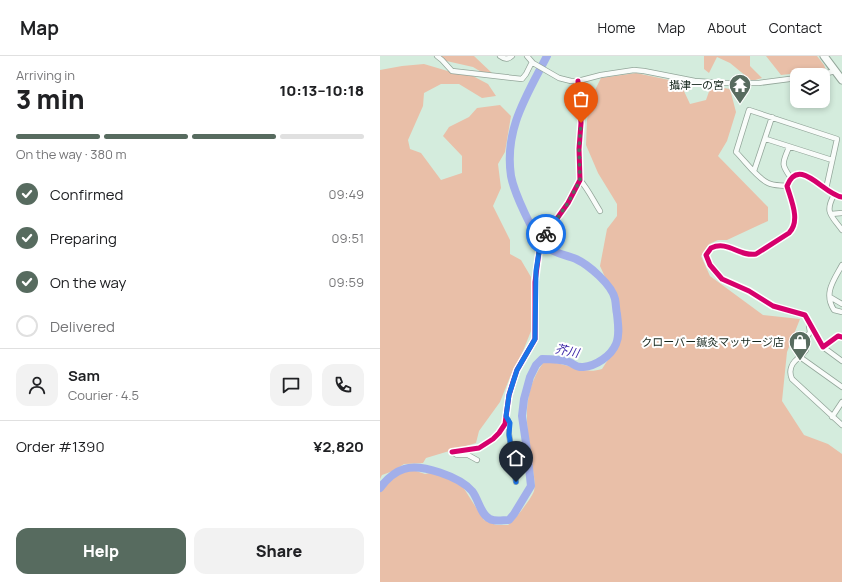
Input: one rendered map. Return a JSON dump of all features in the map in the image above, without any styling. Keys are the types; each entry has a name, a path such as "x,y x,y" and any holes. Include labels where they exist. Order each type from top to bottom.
{"main road":[{"path":"824,56 842,80"}],"street":[{"path":"437,56 452,70 522,79 532,62"},
{"path":"500,56 503,58 510,58 512,56"},
{"path":"527,56 532,62 565,81 578,81 601,75 634,70 695,81 725,83 759,83 790,79"},
{"path":"830,73 835,72"},
{"path":"477,460 468,455 457,455 452,452 479,448 485,445 493,440 505,424 509,395 517,370 535,339 535,282 540,249 546,234 568,203 580,180 579,149 581,123 578,81"},
{"path":"787,186 768,183 736,152 749,110 837,139 826,189"},
{"path":"754,171 766,139 772,117"},
{"path":"766,139 832,160"},
{"path":"789,147 783,167 791,178"},
{"path":"842,196 834,195 803,174 794,175 787,186 795,218 792,230 789,233 756,254 741,253 729,246 723,245 711,248 706,256 716,274 722,279 749,291 773,306 805,315 824,347 842,362"},
{"path":"580,180 587,188 589,194 600,211"},
{"path":"834,195 829,204 829,212 842,230"},
{"path":"831,214 842,213"},
{"path":"842,265 830,286 831,305 834,310 842,312"},
{"path":"837,275 842,278"},
{"path":"830,297 842,304"},
{"path":"809,324 810,332 806,339 806,350 794,361 790,376 842,425"},
{"path":"824,347 838,336 842,337"},
{"path":"800,357 842,387"},
{"path":"832,417 842,402"},
{"path":"506,416 510,423 509,434 516,482"}],"shaded area":[{"path":"438,56 474,56 493,74 483,73 473,67 442,60"},
{"path":"704,56 750,56 750,66 762,78 752,81 730,63 717,57 709,73 704,69"},
{"path":"766,56 817,56 825,68 790,68 790,74 781,75"},
{"path":"424,64 451,72 469,74 488,84 496,96 482,98 459,84 441,84 424,93 423,106 408,140 410,149 421,153 441,180 462,173 462,156 443,136 449,127 469,117 477,108 500,105 511,116 505,152 498,164 501,188 493,206 510,240 510,254 521,260 531,277 531,331 500,402 479,431 476,443 426,458 423,463 404,464 393,471 382,475 380,479 380,70"},
{"path":"636,73 674,81 683,89 690,104 706,100 711,86 730,89 736,112 727,141 718,156 768,207 768,221 727,240 718,240 709,244 701,256 710,276 763,315 800,319 787,352 782,401 804,435 828,444 842,454 842,582 380,582 380,491 384,486 400,473 413,470 425,474 430,473 446,477 458,482 463,487 484,520 496,525 508,525 515,519 530,499 535,488 528,437 527,412 531,388 543,363 558,364 587,371 602,369 620,341 622,326 616,293 605,277 600,266 607,229 617,216 617,204 598,173 586,145 587,120 592,96 601,78"}],"waterway":[{"name":"芥川","path":"380,488 390,477 404,469 420,468 440,472 459,481 472,491 487,517 497,521 509,520 531,486 522,416 524,399 530,377 536,365 542,359 566,361 579,367 593,365 611,353 616,344 618,326 615,299 613,294 605,282 581,262 545,246 535,233 525,213 511,176 510,159 514,128 525,99 547,56"}],"cycle path":[{"path":"452,452 479,448 499,433 505,424 509,395 517,370 535,339 535,282 539,252 546,234 568,203 580,180 579,149 581,123 578,81"},
{"path":"842,197 835,195 805,175 798,174 792,177 787,186 793,204 795,217 793,228 789,233 756,254 744,253 728,247 717,246 711,248 706,255 710,265 722,279 749,291 773,306 805,315 823,347 838,336 842,337"}],"way so far":[{"path":"546,234 568,203 580,180 579,149 581,123"}],"place":[{"name":"攝津一の宮","path":"740,104"},
{"name":"クローバー鍼灸マッサージ店","path":"800,362"}],"route":[{"path":"516,482 509,434 510,423 506,416 509,395 517,370 535,339 536,271 539,260 539,252 546,234"}]}
